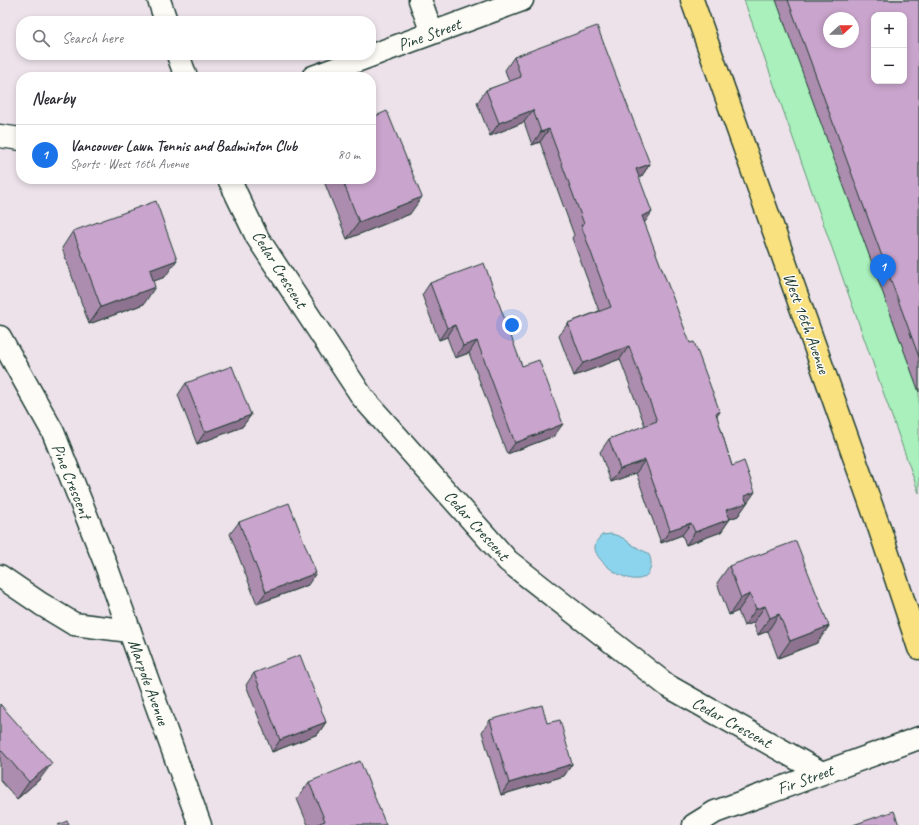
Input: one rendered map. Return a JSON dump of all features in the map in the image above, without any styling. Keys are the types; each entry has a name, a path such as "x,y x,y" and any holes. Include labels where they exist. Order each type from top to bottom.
{"main road":[{"name":"West 16th Avenue","path":"692,0 880,530 919,648"}],"street":[{"path":"159,0 164,16"},
{"path":"420,0 432,33"},
{"name":"Pine Street","path":"376,54 522,0"},
{"path":"180,60 184,72"},
{"name":"Pine Street","path":"327,72 359,60"},
{"path":"0,136 16,138"},
{"name":"Cedar Crescent","path":"231,184 257,237 363,398 508,561 668,686 822,773"},
{"name":"Pine Crescent","path":"0,337 53,432 104,560 130,631"},
{"name":"Marpole Avenue","path":"0,576 74,624 130,631 200,825"},
{"name":"Fir Street","path":"694,825 717,819 822,773 919,738"}],"green space":[{"path":"744,0 919,0 919,493"}],"water":[{"path":"611,534 623,538 634,546 648,553 651,566 647,575 639,579 630,579 620,575 603,562 597,555 595,548 596,544 602,535"}],"building":[{"path":"788,0 919,0 919,357"},
{"path":"597,26 650,164 636,169 652,212 642,216 690,343 694,342 720,412 716,413 732,466 744,461 755,492 744,496 747,503 726,510 730,519 695,532 691,523 670,530 645,460 620,469 609,439 657,421 629,346 583,363 568,323 611,307 581,225 584,224 549,129 541,132 533,110 499,123 486,90 521,77 514,57"},
{"path":"387,111 422,197 359,222 344,184 376,184 376,116"},
{"path":"156,201 177,260 150,270 155,287 101,307 73,231"},
{"path":"484,263 522,366 539,360 563,424 515,443 477,341 463,346 455,325 447,328 430,283"},
{"path":"232,366 251,415 205,432 186,383"},
{"path":"289,503 316,573 266,592 239,522"},
{"path":"796,541 829,626 790,641 779,614 770,618 765,606 756,609 750,594 741,598 729,566"},
{"path":"300,655 326,722 280,740 254,673"},
{"path":"0,704 52,763 29,782 0,749"},
{"path":"542,705 547,723 560,720 572,764 509,783 490,720"},
{"path":"360,761 386,825 315,825 325,821 309,782"},
{"path":"894,811 899,825 853,825"},
{"path":"67,821 69,825 58,825"}],"place":[{"name":"Vancouver Lawn Tennis and Badminton Club","path":"883,287"}]}
